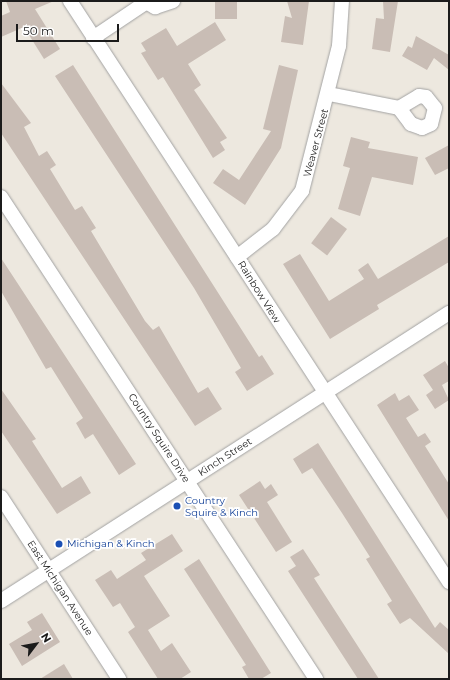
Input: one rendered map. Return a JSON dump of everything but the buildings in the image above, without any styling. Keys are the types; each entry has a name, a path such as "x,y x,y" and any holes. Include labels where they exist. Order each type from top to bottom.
{"street":[{"name":"Rainbow View","path":"70,1 324,393 449,582"},
{"path":"93,38 144,2 164,6 172,1"},
{"name":"Weaver Street","path":"237,258 273,229 302,191 329,94 339,46 342,1"},
{"path":"329,94 399,108"},
{"name":"Country Squire Drive","path":"1,197 316,679"},
{"name":"Kinch Street","path":"1,601 449,313"},
{"name":"East Michigan Avenue","path":"1,497 119,679"}],"place":[{"name":"Country Squire & Kinch","path":"177,506"},
{"name":"Michigan & Kinch","path":"59,544"}]}
